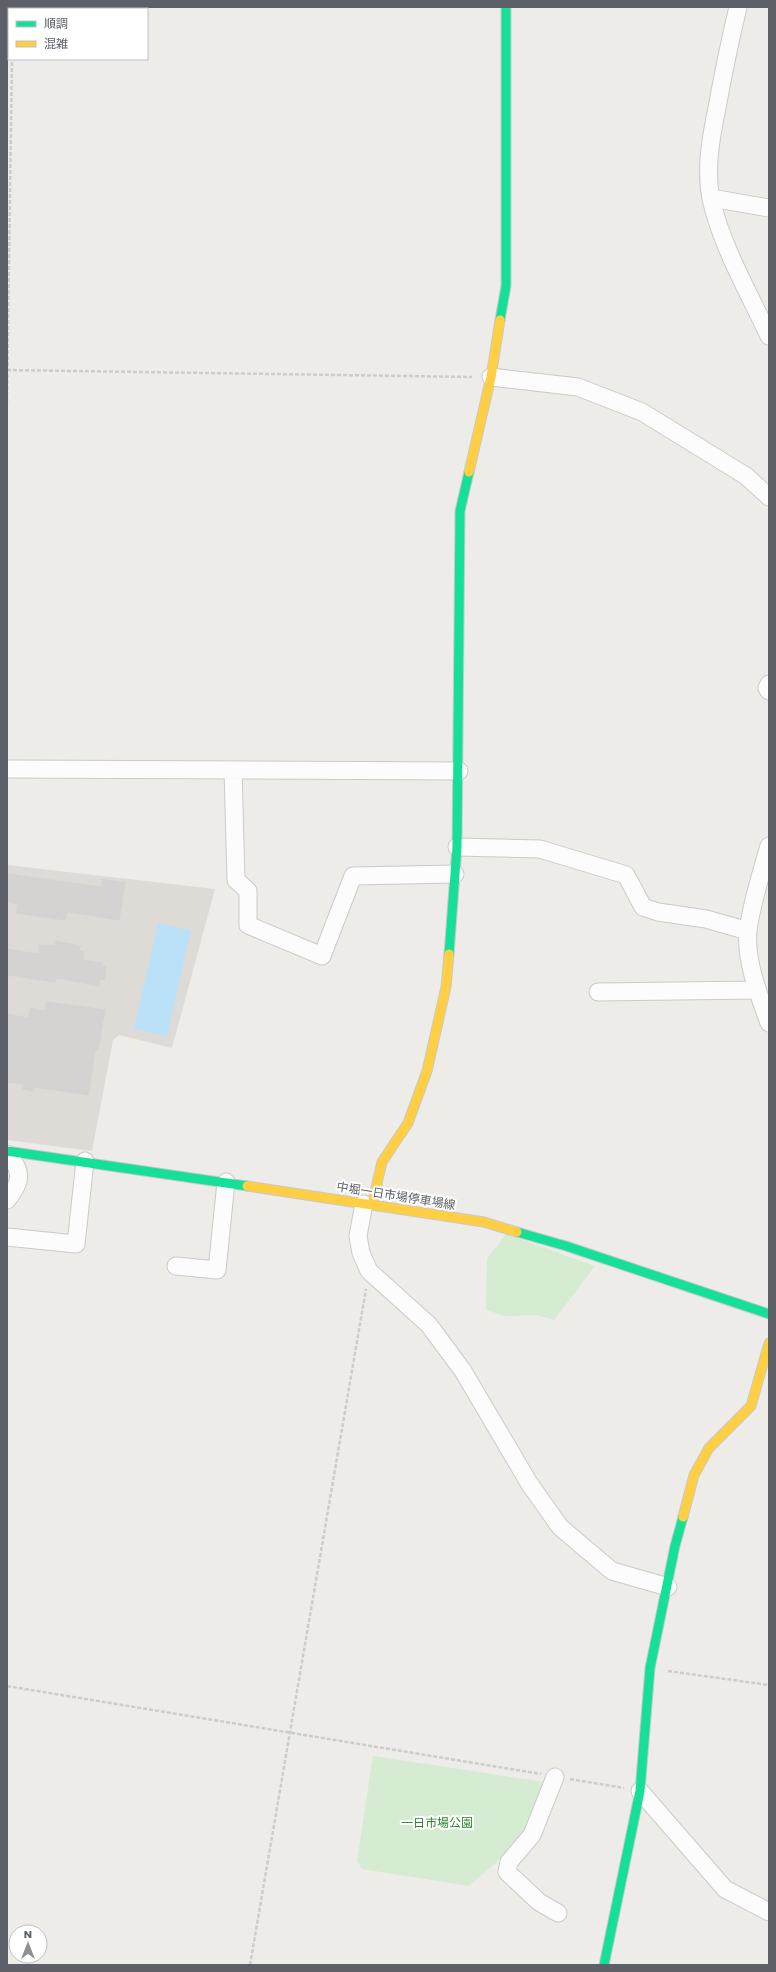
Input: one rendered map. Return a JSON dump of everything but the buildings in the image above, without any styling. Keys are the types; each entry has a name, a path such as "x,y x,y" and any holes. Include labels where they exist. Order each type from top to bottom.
{"street":[{"path":"506,7 506,286 491,377 460,511 459,771 457,847 446,987 427,1071 408,1123 382,1162 372,1197 368,1204 358,1236 361,1253 369,1271 429,1325 464,1370 529,1483 560,1528 612,1571 668,1587"},
{"path":"738,7 724,69 712,136 709,171 711,198 722,237 769,336"},
{"path":"711,198 769,208"},
{"path":"491,377 578,387 642,412 746,476 769,497"},
{"path":"769,684 767,688 769,692"},
{"path":"7,769 459,771"},
{"path":"233,770 236,880 248,891 248,925 322,956 353,876 455,874"},
{"path":"769,846 764,886 748,931 750,954 757,990 769,1023"},
{"path":"457,847 540,849 626,875 643,907 658,912 706,919 748,931"},
{"path":"598,992 757,990"},
{"path":"7,1153 17,1168 19,1178 15,1190 7,1200"},
{"name":"中堀一日市場停車場線","path":"7,1153 85,1161 484,1222 566,1246 769,1314"},
{"path":"7,1237 76,1244 85,1161"},
{"path":"176,1266 217,1270 226,1182"},
{"path":"604,1965 640,1791 650,1668 668,1587 675,1546 694,1475 709,1448 751,1406 769,1343"},
{"path":"555,1777 532,1835 509,1862 507,1872 539,1902 558,1913"},
{"path":"640,1791 725,1889 769,1912"}],"path":[{"path":"7,402 12,60"},
{"path":"7,370 491,377"},
{"path":"250,1965 369,1271"},
{"path":"650,1668 769,1684"},
{"path":"7,1686 640,1791"}],"shaded area":[{"path":"7,865 215,889 172,1048 119,1035 113,1040 92,1151 7,1140"}],"green space":[{"path":"506,1234 595,1266 554,1320 537,1315 505,1316 486,1310 487,1259"},
{"name":"一日市場公園","path":"373,1756 545,1782 525,1837 469,1886 362,1869 357,1861"}],"water":[{"path":"158,923 191,930 167,1037 134,1029"}],"traffic: fast":[{"path":"500,320 506,286 506,7"},
{"path":"449,954 457,847 460,511 469,472"},
{"path":"7,1151 247,1186"},
{"path":"517,1232 566,1246 769,1314"},
{"path":"604,1965 640,1791 650,1668 675,1546 683,1517"}],"traffic: slow":[{"path":"469,472 491,377 500,320"},
{"path":"372,1205 382,1162 408,1123 427,1071 446,987 449,954"},
{"path":"247,1186 484,1222 517,1232"},
{"path":"683,1517 694,1475 709,1448 751,1406 769,1343"}]}
